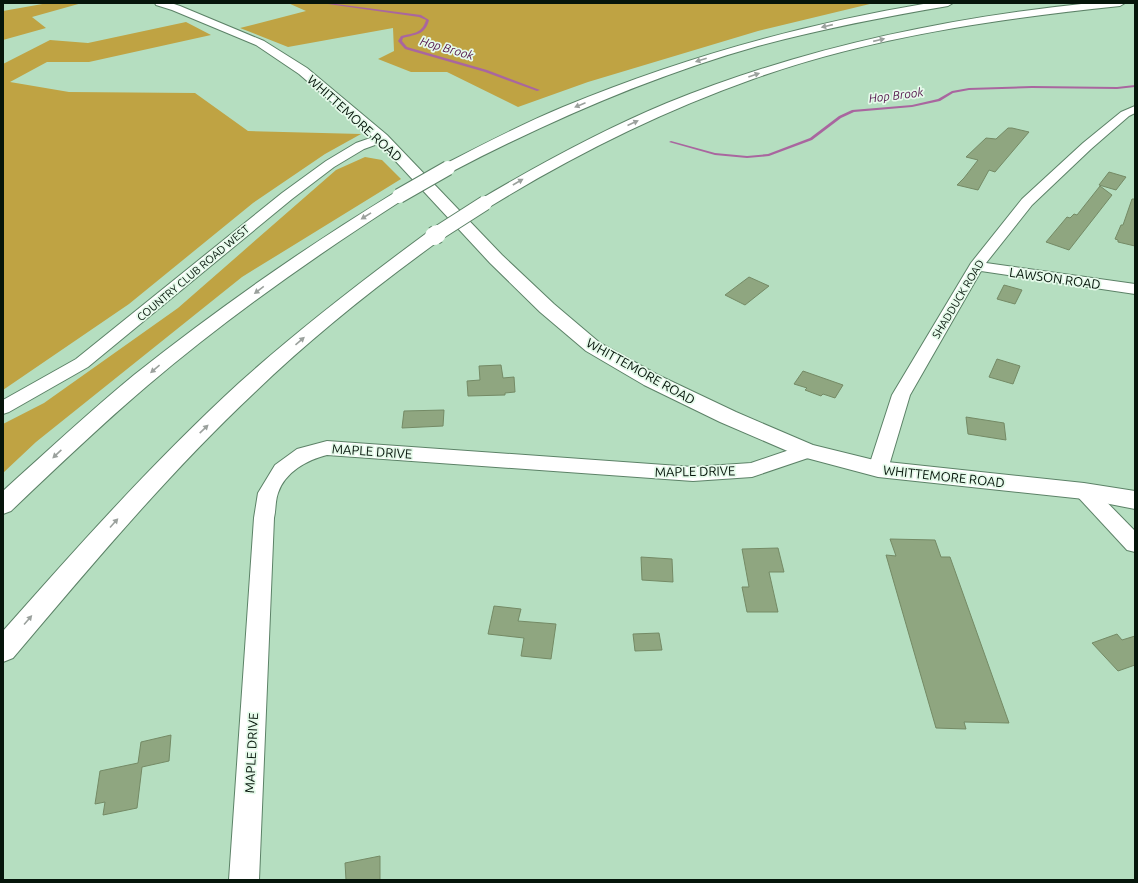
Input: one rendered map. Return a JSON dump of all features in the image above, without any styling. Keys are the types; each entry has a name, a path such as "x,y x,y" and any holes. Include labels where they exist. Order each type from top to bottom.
{"main road":[{"name":"WHITTEMORE ROAD","path":"160,3 260,44 303,71 382,138 496,259 547,308 592,347 651,380 728,417 807,451 878,470 1084,491 1135,500"},
{"path":"3,505 99,416 161,364 271,280 322,244 399,196 448,168 496,143 575,107 613,91 688,64 759,43 829,25 948,3"},
{"path":"3,650 130,505 191,442 245,390 344,303 390,267 485,203 550,164 626,126 698,95 767,70 836,50 938,27 1024,14 1120,3"}],"street":[{"name":"SHADDUCK ROAD","path":"878,470 901,394 943,325 976,266 1027,202 1087,146 1125,114 1135,109"},
{"name":"COUNTRY CLUB ROAD WEST","path":"3,408 82,364 287,196 360,146 382,138"},
{"name":"LAWSON ROAD","path":"976,266 1135,289"},
{"name":"MAPLE DRIVE","path":"244,880 264,518 268,493 282,470 304,454 327,448 693,474 752,470 807,451"},
{"path":"1084,491 1135,544"}],"shaded area":[{"path":"48,3 82,3 32,17 46,28 3,40 3,11"},
{"path":"288,3 874,3 758,31 588,82 518,107 447,72 411,72 378,59 394,51 393,28 288,47 240,28 306,11"},
{"path":"186,22 211,35 89,62 47,62 10,82 69,92 195,93 248,131 361,134 325,154 253,203 129,304 3,390 3,64 50,40 88,43"},
{"path":"365,157 382,160 401,179 242,277 36,442 3,473 3,424 44,403 178,308 336,170"}],"building":[{"path":"1008,128 1029,132 995,172 989,170 978,190 957,185 978,160 966,157 986,138 996,139"},
{"path":"1109,172 1126,177 1116,190 1099,185"},
{"path":"1100,186 1112,195 1069,250 1046,242 1067,217 1070,218 1074,214 1077,215"},
{"path":"1132,199 1135,199 1135,246 1118,242 1118,240 1115,239 1121,225 1123,225"},
{"path":"749,277 769,286 745,305 725,295"},
{"path":"1004,285 1022,290 1015,304 997,299"},
{"path":"997,359 1020,366 1013,384 989,377"},
{"path":"501,365 503,378 514,377 515,392 505,393 505,395 468,396 467,381 480,380 479,366"},
{"path":"803,371 843,385 835,398 823,394 821,396 805,390 807,388 794,384"},
{"path":"444,410 443,426 402,428 404,411"},
{"path":"966,417 1004,423 1006,440 968,434"},
{"path":"890,539 935,540 941,557 950,557 1009,723 964,722 966,729 936,728 886,555 896,556"},
{"path":"778,548 784,572 769,572 778,612 747,612 742,587 749,587 742,549"},
{"path":"641,557 672,559 673,582 642,580"},
{"path":"494,606 521,609 518,621 556,624 551,659 521,656 524,638 488,634"},
{"path":"659,633 662,650 635,651 633,634"},
{"path":"1117,634 1122,640 1135,636 1135,665 1118,671 1092,643"},
{"path":"171,735 169,761 142,767 137,808 103,815 105,802 95,804 100,771 138,763 141,742"},
{"path":"380,856 380,880 346,880 345,863"}],"waterway":[{"name":"Hop Brook","path":"322,3 420,16 428,20 426,27 421,32 402,37 400,41 406,48 486,71 538,90"},
{"name":"Hop Brook","path":"671,142 715,154 747,157 769,155 811,139 840,117 853,111 912,106 939,100 952,92 969,89 1032,87 1117,88 1135,86"}]}
